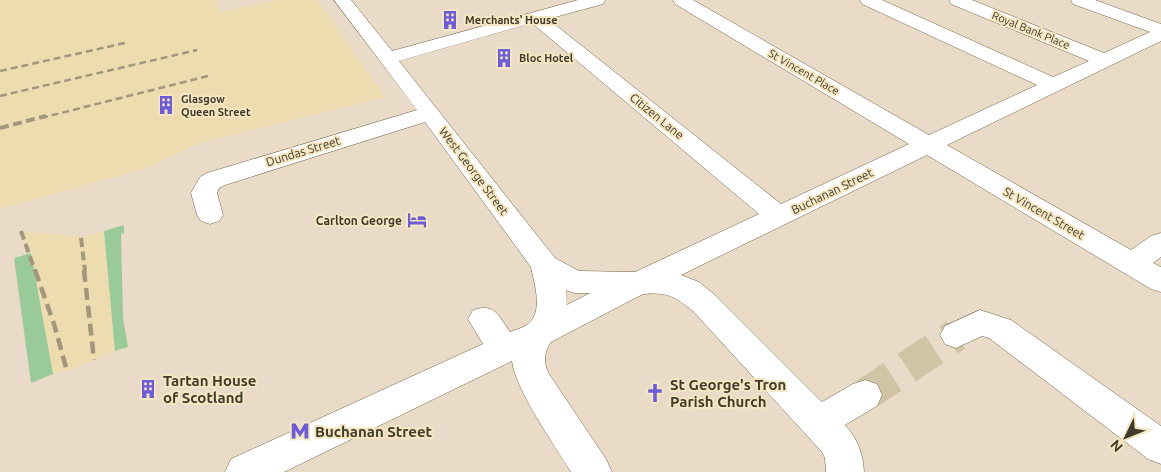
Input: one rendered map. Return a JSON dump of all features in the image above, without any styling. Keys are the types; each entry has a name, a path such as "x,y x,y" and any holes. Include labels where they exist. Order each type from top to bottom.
{"street":[{"name":"West George Street","path":"342,0 546,266 574,282 658,282 674,284 688,290 704,303 835,440 844,455 846,472"},
{"path":"387,58 597,0"},
{"path":"686,3 715,0"},
{"path":"868,0 1054,85"},
{"name":"Royal Bank Place","path":"957,0 1106,60"},
{"path":"1079,0 1161,30"},
{"name":"St Vincent Place","path":"686,3 927,144"},
{"name":"Citizen Lane","path":"535,17 779,216"},
{"name":"Buchanan Street","path":"244,472 537,334 638,283 1106,60 1152,47 1161,34"},
{"name":"Dundas Street","path":"210,215 204,193 209,183 216,179 430,113"},
{"name":"St Vincent Street","path":"927,144 1161,281"},
{"path":"1132,264 1161,243"},
{"path":"546,266 552,302 551,314 530,345 528,364 538,386 593,472"},
{"path":"484,319 503,349"},
{"path":"956,335 980,322 1000,329 1161,447"},
{"path":"818,423 865,395"}],"shaded area":[{"path":"0,0 1161,0 1161,472 0,472"},
{"name":"Glasgow Queen Street","path":"0,0 216,0 220,12 277,0 317,0 385,97 200,143 141,170 0,209"},
{"path":"21,231 81,237 104,231 115,351 67,371 53,374 31,253"}],"green space":[{"path":"124,225 124,233 121,234 123,318 128,347 115,351 104,231"},
{"path":"31,253 53,374 31,383 14,258"}],"tunnel":[{"path":"865,395 956,335"}],"railway":[{"path":"0,71 125,43"},
{"path":"0,96 197,50"},
{"path":"41,118 208,76"},
{"path":"0,128 46,116"},
{"path":"21,231 35,271"},
{"path":"81,238 85,271"},
{"path":"35,270 54,324 67,371"},
{"path":"84,270 94,360"}],"place":[{"name":"Merchants' House","path":"450,20"},
{"name":"Bloc Hotel","path":"504,58"},
{"name":"Glasgow Queen Street","path":"166,105"},
{"name":"Carlton George","path":"417,220"},
{"name":"Tartan House of Scotland","path":"148,389"},
{"name":"St George's Tron Parish Church","path":"655,393"},
{"name":"Buchanan Street","path":"300,431"}]}
